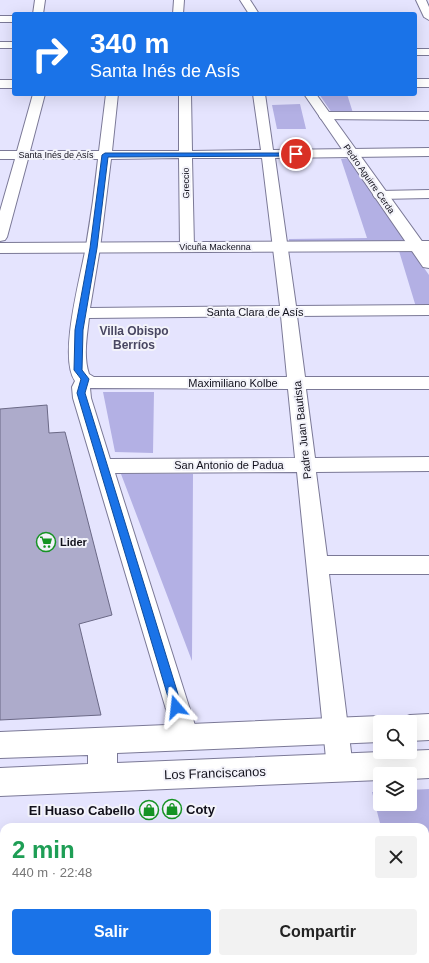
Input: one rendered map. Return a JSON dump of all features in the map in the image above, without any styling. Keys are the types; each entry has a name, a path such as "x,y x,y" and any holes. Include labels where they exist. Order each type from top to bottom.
{"street":[{"path":"38,12 40,0"},
{"path":"178,12 179,0"},
{"path":"244,0 253,12"},
{"path":"421,0 426,20"},
{"path":"0,19 12,19"},
{"path":"0,46 12,45"},
{"path":"417,52 429,52"},
{"path":"417,83 429,83"},
{"path":"0,84 12,84"},
{"path":"0,237 37,96"},
{"path":"112,96 93,248 79,330 78,366 79,374 85,379 81,388 82,398 186,738"},
{"name":"Greccio","path":"185,96 187,247"},
{"name":"Padre Juan Bautista","path":"259,96 282,247 340,768"},
{"name":"Pedro Aguirre Cerda","path":"311,96 380,194 423,246 429,263"},
{"path":"325,116 429,116"},
{"name":"Santa Inés de Asís","path":"0,155 352,154 429,152"},
{"path":"380,194 429,194"},
{"name":"Vicuña Mackenna","path":"0,248 423,246"},
{"name":"Santa Clara de Asís","path":"82,313 429,310"},
{"name":"Maximiliano Kolbe","path":"85,379 102,383 429,383"},
{"name":"San Antonio de Padua","path":"102,466 429,464"},
{"path":"317,565 429,565"},
{"path":"417,728 429,728"},
{"path":"0,745 373,729"},
{"path":"104,778 102,759 105,741"},
{"name":"Los Franciscanos","path":"0,782 429,764"}],"shaded area":[{"path":"320,96 348,96 353,113 332,113"},
{"path":"300,104 306,129 277,129 272,105"},
{"path":"349,158 405,240 405,243 289,243 289,239 367,238 341,159"},
{"path":"399,251 412,251 429,275 429,306 416,307"},
{"path":"103,392 154,392 153,453 115,452"},
{"path":"121,474 193,474 192,661"},
{"path":"429,789 429,823 380,823 377,811 417,811 417,790"}],"building":[{"name":"Lider","path":"47,405 49,433 65,432 112,615 79,624 101,715 0,720 0,409"}],"place":[{"name":"Lider","path":"46,542"},
{"name":"Coty","path":"172,809"},
{"name":"El Huaso Cabello","path":"149,810"}],"district":[{"name":"Villa Obispo Berríos","path":"134,338"}],"route":[{"path":"176,707 82,398 81,388 85,379 81,377 78,370 79,330 93,248 105,155 296,154"}]}
